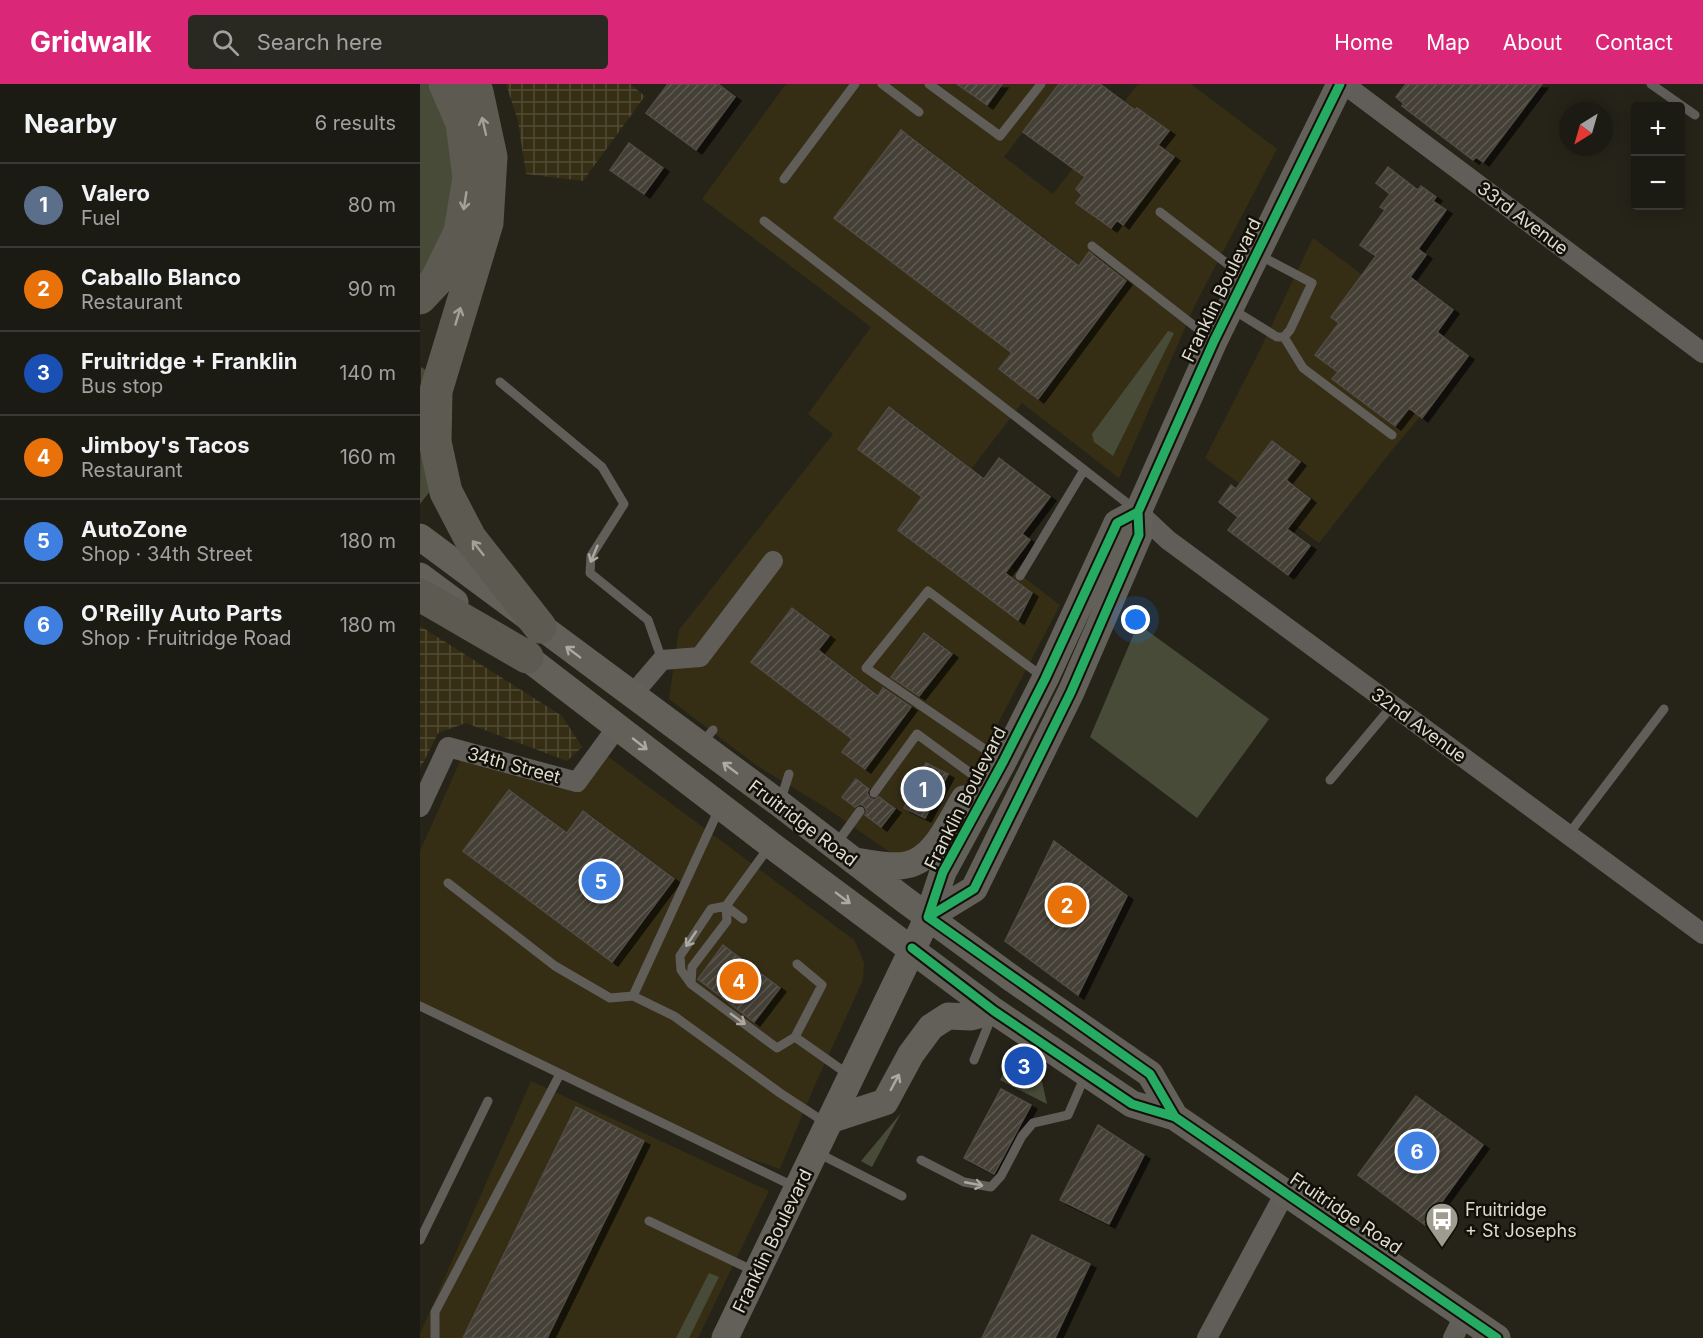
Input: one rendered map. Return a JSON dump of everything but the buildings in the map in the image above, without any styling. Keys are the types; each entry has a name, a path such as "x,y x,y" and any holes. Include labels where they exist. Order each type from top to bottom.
{"highway":[{"path":"420,298 436,281 460,232 469,178 462,123 445,84"},
{"path":"472,84 477,92 491,157 487,223 436,391 435,442 446,492 470,538 540,627"},
{"path":"420,595 527,657"}],"main road":[{"name":"Franklin Boulevard","path":"928,917 974,888 1071,692 1139,535 1138,512 1214,341 1342,84"},
{"name":"Franklin Boulevard","path":"724,1338 928,917 943,872 1045,679 1117,523 1138,512"},
{"name":"Fruitridge Road","path":"420,537 632,696 706,738 780,804 844,854 928,917 1150,1074 1175,1117"},
{"name":"Fruitridge Road","path":"420,576 771,845 994,1011 1132,1104 1175,1117 1286,1191 1497,1338"},
{"path":"844,854 904,866 917,862 932,850 977,778 1003,762"},
{"path":"829,1122 885,1102 911,1053 931,1027 948,1016 971,1017 994,1011"}],"street":[{"name":"33rd Avenue","path":"1342,84 1703,352"},
{"name":"32nd Avenue","path":"1138,512 1168,540 1703,934"},
{"path":"632,696 662,660 700,657 773,561"},
{"name":"34th Street","path":"420,807 448,747 577,782 618,726"},
{"path":"1207,1338 1286,1191"},
{"path":"1453,1338 1465,1314"}],"lane":[{"path":"784,179 855,84"},
{"path":"882,84 918,112"},
{"path":"928,84 1000,136 1041,84"},
{"path":"1651,84 1695,116"},
{"path":"1160,212 1251,266 1312,283 1290,330 1284,337 1277,337 1231,308"},
{"path":"764,221 1138,512"},
{"path":"1092,246 1214,341"},
{"path":"1284,337 1303,368 1392,435"},
{"path":"500,382 602,467 624,504 591,556 590,573 648,620 662,660"},
{"path":"1020,576 1084,470"},
{"path":"1003,762 866,668 928,591 1045,679"},
{"path":"1330,780 1392,706"},
{"path":"1568,835 1664,710"},
{"path":"874,793 917,734 977,778"},
{"path":"780,804 789,774"},
{"path":"633,996 721,805"},
{"path":"844,854 860,811"},
{"path":"771,845 726,906 711,909 680,956 681,970 691,984 777,1048 795,1037 822,985 797,964"},
{"path":"448,883 555,966 610,998 633,996 674,1016 780,1093 829,1122"},
{"path":"726,906 743,919"},
{"path":"691,984 692,967 728,921 726,906"},
{"path":"420,1006 797,1188"},
{"path":"974,1060 994,1011"},
{"path":"795,1037 851,1076"},
{"path":"921,1160 964,1182 991,1187 1001,1176 1022,1136 1033,1123 1068,1115 1086,1073"},
{"path":"435,1338 435,1312 560,1074"},
{"path":"420,1240 488,1101"},
{"path":"815,1151 902,1196"},
{"path":"649,1221 756,1272"}],"shaded area":[{"path":"506,84 630,84 645,96 583,181 526,174 518,121"},
{"path":"786,84 1059,84 1004,157 1053,194 1138,84 1191,84 1277,149 1196,303 1119,478 1022,403 938,512 1060,605 964,788 928,843 904,854 891,853 825,807 756,765 669,699 679,630 833,434 808,414 871,327 702,199"},
{"path":"1313,238 1471,356 1392,450 1319,543 1205,458"},
{"path":"420,626 562,716 582,747 567,761 466,723 438,733 420,769"},
{"path":"606,755 854,940 858,948 864,963 863,980 814,1087 780,1169 742,1156 420,1003 420,851 461,759 576,789"},
{"path":"531,1081 769,1191 698,1338 420,1338"}],"green space":[{"path":"420,84 434,84 456,139 451,227 420,276"},
{"path":"1168,331 1174,333 1113,456 1094,442 1092,434"},
{"path":"421,367 429,372 431,490 420,504"},
{"path":"1138,624 1269,719 1197,818 1090,737"},
{"path":"1011,1058 1021,1062 1018,1068 1034,1076 1037,1070 1040,1072 1047,1104 1000,1080"},
{"path":"901,1113 872,1167 861,1161"},
{"path":"709,1273 719,1277 689,1338 676,1338"}],"cycle path":[{"path":"928,917 974,889 1071,692 1139,535 1138,512 1214,341 1340,84"},
{"path":"928,917 943,872 1045,679 1117,523 1138,512"},
{"path":"928,917 1150,1074 1175,1117"},
{"path":"912,948 994,1011 1132,1104 1175,1117 1497,1338"}],"place":[{"name":"Valero","path":"923,789"},
{"name":"AutoZone","path":"601,881"},
{"name":"Caballo Blanco","path":"1067,905"},
{"name":"Jimboy's Tacos","path":"739,981"},
{"name":"Fruitridge + Franklin","path":"1024,1066"},
{"name":"O'Reilly Auto Parts","path":"1417,1151"},
{"name":"Fruitridge + St Josephs","path":"1442,1248"}]}
